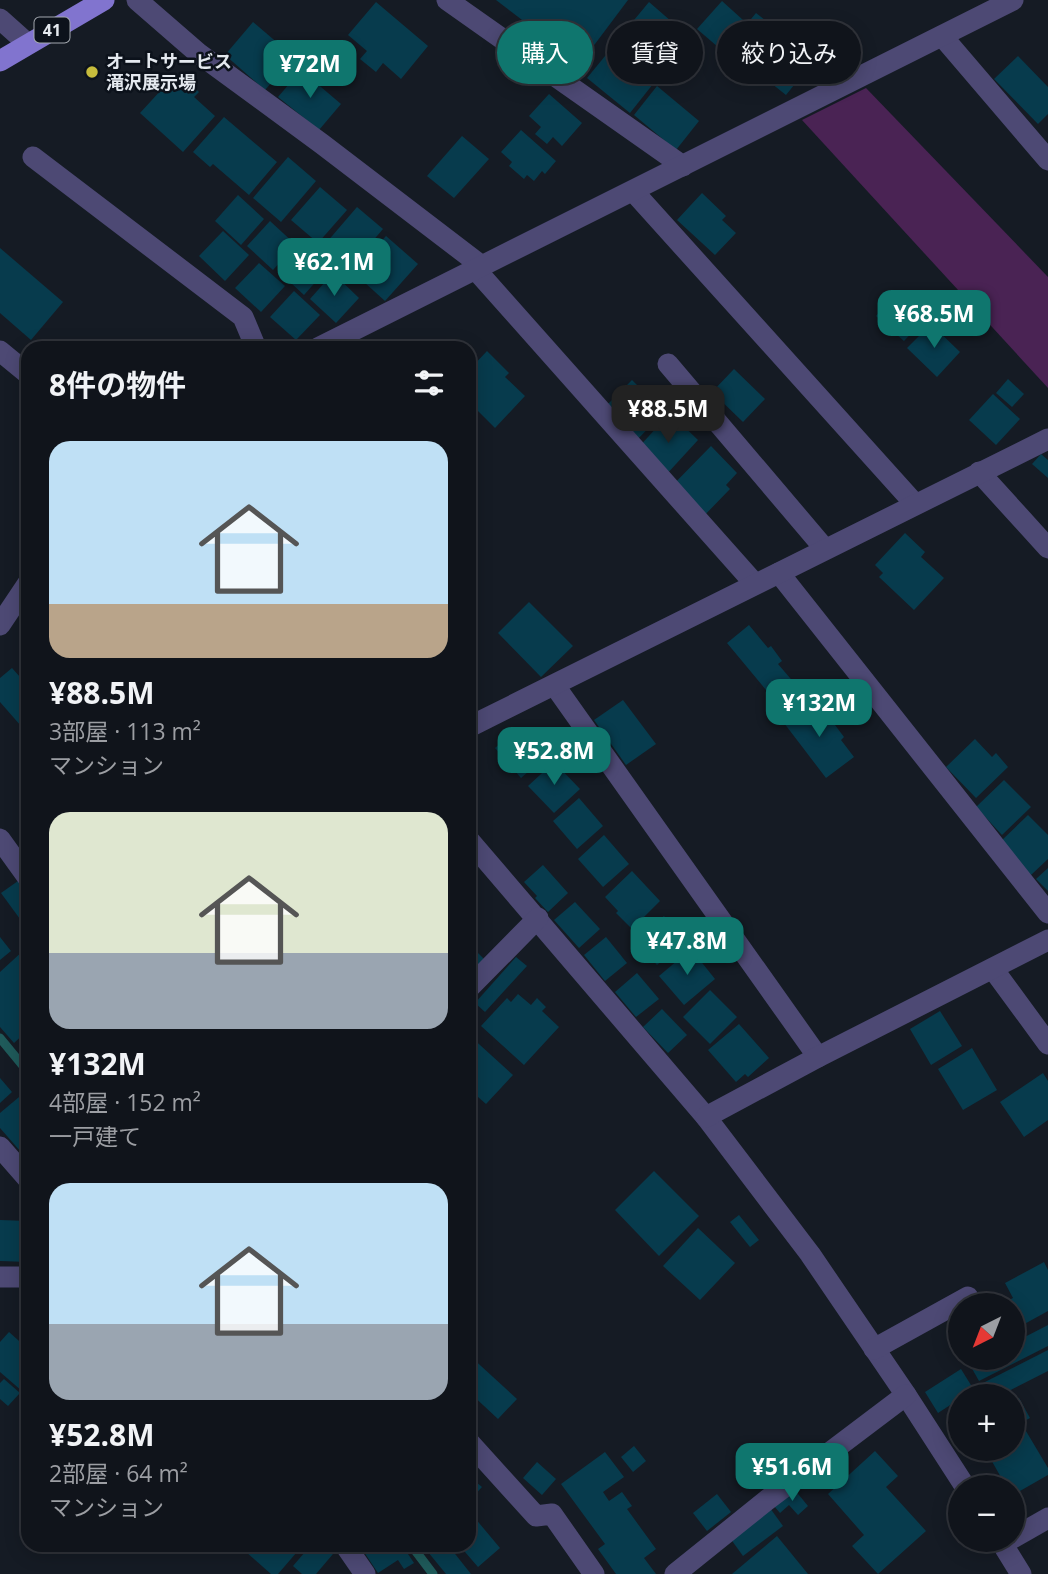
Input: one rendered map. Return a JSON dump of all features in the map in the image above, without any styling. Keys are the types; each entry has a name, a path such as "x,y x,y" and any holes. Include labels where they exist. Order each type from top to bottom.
{"main road":[{"name":"41","path":"0,61 104,0"}],"street":[{"path":"137,0 198,54 322,144 480,268 755,584"},
{"path":"447,0 683,166"},
{"path":"331,341 1013,0"},
{"path":"0,19 28,44"},
{"path":"942,36 1048,160"},
{"path":"33,157 243,317 253,341"},
{"path":"633,191 915,504"},
{"path":"0,351 21,368"},
{"path":"667,365 825,550"},
{"path":"476,724 1048,439"},
{"path":"979,472 1048,548"},
{"path":"779,573 1048,913"},
{"path":"0,625 21,594"},
{"path":"555,686 818,1057"},
{"path":"0,839 21,868"},
{"path":"476,848 706,1117 810,1254 957,1475"},
{"path":"476,981 538,918"},
{"path":"706,1117 1048,940"},
{"path":"993,969 1048,1044"},
{"path":"0,1147 21,1172"},
{"path":"0,1277 21,1277"},
{"path":"874,1349 948,1308"},
{"path":"675,1574 767,1500 906,1395"},
{"path":"476,1450 536,1516 552,1514 594,1574"},
{"path":"1025,1530 1048,1518"},
{"path":"350,1552 365,1574"},
{"path":"1011,1552 1021,1574"}],"shaded area":[{"path":"866,88 1048,277 1048,388 802,120"}],"building":[{"path":"496,0 628,0 612,21 607,21 607,28 593,47 593,21 524,21"},
{"path":"722,1 743,20 717,21 717,46 703,34 703,22"},
{"path":"376,2 428,46 401,79 383,63 376,72 360,59 367,51 348,35"},
{"path":"649,2 671,21 633,21"},
{"path":"756,13 766,21 749,21"},
{"path":"253,22 294,57 265,90 225,55"},
{"path":"607,54 607,84 653,84 630,113 593,83 593,71"},
{"path":"1018,56 1048,87 1048,114 1038,124 994,79"},
{"path":"301,70 341,104 319,130 278,97"},
{"path":"174,76 184,86 188,82 199,92 194,97 215,116 183,152 140,113"},
{"path":"772,84 795,84 786,95"},
{"path":"657,86 699,121 676,150 634,115"},
{"path":"549,94 582,123 562,146 553,137 547,144 535,134 541,127 529,116"},
{"path":"224,117 277,162 249,195 213,164 210,167 193,152"},
{"path":"521,130 556,161 545,174 542,171 534,181 527,175 524,179 509,166 512,162 501,152"},
{"path":"462,136 489,159 454,198 427,176"},
{"path":"288,157 316,181 281,222 253,198"},
{"path":"320,187 347,210 318,243 291,220"},
{"path":"702,193 726,216 722,220 736,233 715,255 677,220"},
{"path":"238,195 264,219 241,245 215,221"},
{"path":"357,207 383,229 346,272 320,250"},
{"path":"270,221 296,245 273,270 247,246"},
{"path":"223,231 249,255 225,281 199,256"},
{"path":"386,236 418,264 385,301 353,272"},
{"path":"301,245 327,269 304,295 278,271"},
{"path":"0,248 63,302 31,340 0,313"},
{"path":"259,263 285,286 261,312 235,288"},
{"path":"333,273 359,298 336,323 310,299"},
{"path":"899,290 927,316 904,341 876,316"},
{"path":"294,291 320,315 296,340 270,317"},
{"path":"931,324 960,352 937,377 907,348"},
{"path":"487,351 509,373 505,377 525,396 495,428 476,409 476,363"},
{"path":"734,369 765,399 743,422 712,392"},
{"path":"1008,379 1024,394 1012,407 996,393"},
{"path":"632,380 664,412 633,444 600,412"},
{"path":"993,394 1020,419 996,445 969,420"},
{"path":"670,413 698,440 665,476 637,449"},
{"path":"711,446 737,473 726,485 730,489 698,522 667,491"},
{"path":"1041,454 1048,460 1048,478 1032,464"},
{"path":"905,533 925,552 921,557 944,578 914,610 879,577 883,573 875,565"},
{"path":"529,602 573,646 541,677 498,633"},
{"path":"749,625 768,648 771,646 782,661 778,664 796,685 776,702 727,643"},
{"path":"12,668 21,676 21,726 0,702 0,678"},
{"path":"623,700 656,744 626,765 594,720"},
{"path":"811,701 828,724 832,721 844,737 841,740 854,757 826,778 784,723"},
{"path":"518,728 544,758 521,778 495,748"},
{"path":"975,739 992,757 996,753 1008,767 976,798 946,767"},
{"path":"554,762 580,789 554,813 528,786"},
{"path":"1004,780 1031,807 1002,835 976,807"},
{"path":"579,798 603,826 577,849 553,821"},
{"path":"1028,815 1048,835 1048,859 1031,875 1000,842"},
{"path":"604,835 629,864 603,887 578,859"},
{"path":"543,865 568,893 548,912 524,882"},
{"path":"1048,868 1048,891 1036,879"},
{"path":"632,871 660,901 632,929 605,897"},
{"path":"18,881 21,885 21,920 1,893"},
{"path":"575,902 600,929 579,948 554,920"},
{"path":"664,916 685,941 657,965 635,940"},
{"path":"0,937 11,951 0,960"},
{"path":"606,937 627,963 605,981 584,955"},
{"path":"691,949 715,979 684,1005 659,976"},
{"path":"476,951 485,960 476,970"},
{"path":"21,953 21,1036 14,1043 0,1027 0,972"},
{"path":"516,957 527,966 485,1012 476,1002"},
{"path":"637,973 659,999 636,1017 615,992"},
{"path":"710,990 737,1017 710,1044 683,1017"},
{"path":"518,994 531,1005 537,998 546,1007 542,1011 559,1027 524,1065 481,1026 507,998 511,1002"},
{"path":"662,1009 687,1035 668,1053 643,1027"},
{"path":"940,1011 962,1046 931,1065 910,1029"},
{"path":"739,1024 769,1058 748,1077 745,1074 736,1082 708,1050"},
{"path":"476,1041 513,1075 486,1104 476,1095"},
{"path":"972,1048 997,1090 963,1110 938,1069"},
{"path":"1043,1073 1048,1081 1048,1120 1024,1137 1000,1102"},
{"path":"0,1078 12,1092 0,1103"},
{"path":"21,1095 21,1152 0,1128 0,1113"},
{"path":"654,1171 699,1216 659,1256 615,1210"},
{"path":"739,1215 759,1240 750,1247 730,1222"},
{"path":"0,1220 21,1221 21,1262 0,1261"},
{"path":"698,1228 735,1263 700,1300 663,1266"},
{"path":"1044,1262 1048,1270 1048,1311 1026,1323 1026,1293 1010,1293 1005,1283"},
{"path":"1048,1325 1048,1346 1026,1357 1026,1336"},
{"path":"9,1332 21,1343 21,1390 0,1372 0,1342"},
{"path":"1048,1350 1048,1371 1023,1384 981,1384 1009,1370 1026,1370 1026,1361"},
{"path":"476,1361 517,1399 498,1419 476,1399"},
{"path":"959,1370 970,1384 948,1384 948,1406 938,1413 925,1392"},
{"path":"973,1370 1001,1370 979,1381"},
{"path":"4,1379 20,1393 8,1406 0,1399 0,1383"},
{"path":"1025,1429 1048,1468 1048,1475 1025,1488 1025,1475 1000,1475 992,1461 1025,1461"},
{"path":"634,1446 646,1461 633,1472 621,1457"},
{"path":"875,1451 898,1476 886,1487 926,1531 878,1574 852,1546 864,1535 828,1494"},
{"path":"605,1452 624,1477 603,1492 609,1501 622,1492 632,1506 627,1509 656,1549 644,1558 656,1574 616,1574 598,1549 605,1544 561,1484"},
{"path":"537,1462 556,1479 542,1495 523,1478"},
{"path":"476,1482 482,1487 476,1493"},
{"path":"794,1489 808,1506 798,1515 789,1505 780,1513 774,1506"},
{"path":"717,1494 731,1512 707,1531 693,1513"},
{"path":"770,1508 783,1526 743,1556 730,1538"},
{"path":"476,1519 500,1548 478,1567 465,1552 476,1552"},
{"path":"777,1536 808,1574 732,1574"},
{"path":"246,1552 297,1552 278,1574 271,1574"},
{"path":"305,1552 333,1554 316,1574 302,1574 293,1566"},
{"path":"364,1552 407,1552 414,1563 404,1569 398,1560 378,1573"},
{"path":"428,1552 454,1552 471,1574 446,1574"}],"waterway":[{"path":"0,1038 21,1064"},
{"path":"416,1552 433,1574"}],"place":[{"name":"オートサービス 滝沢展示場","path":"92,72"}]}
